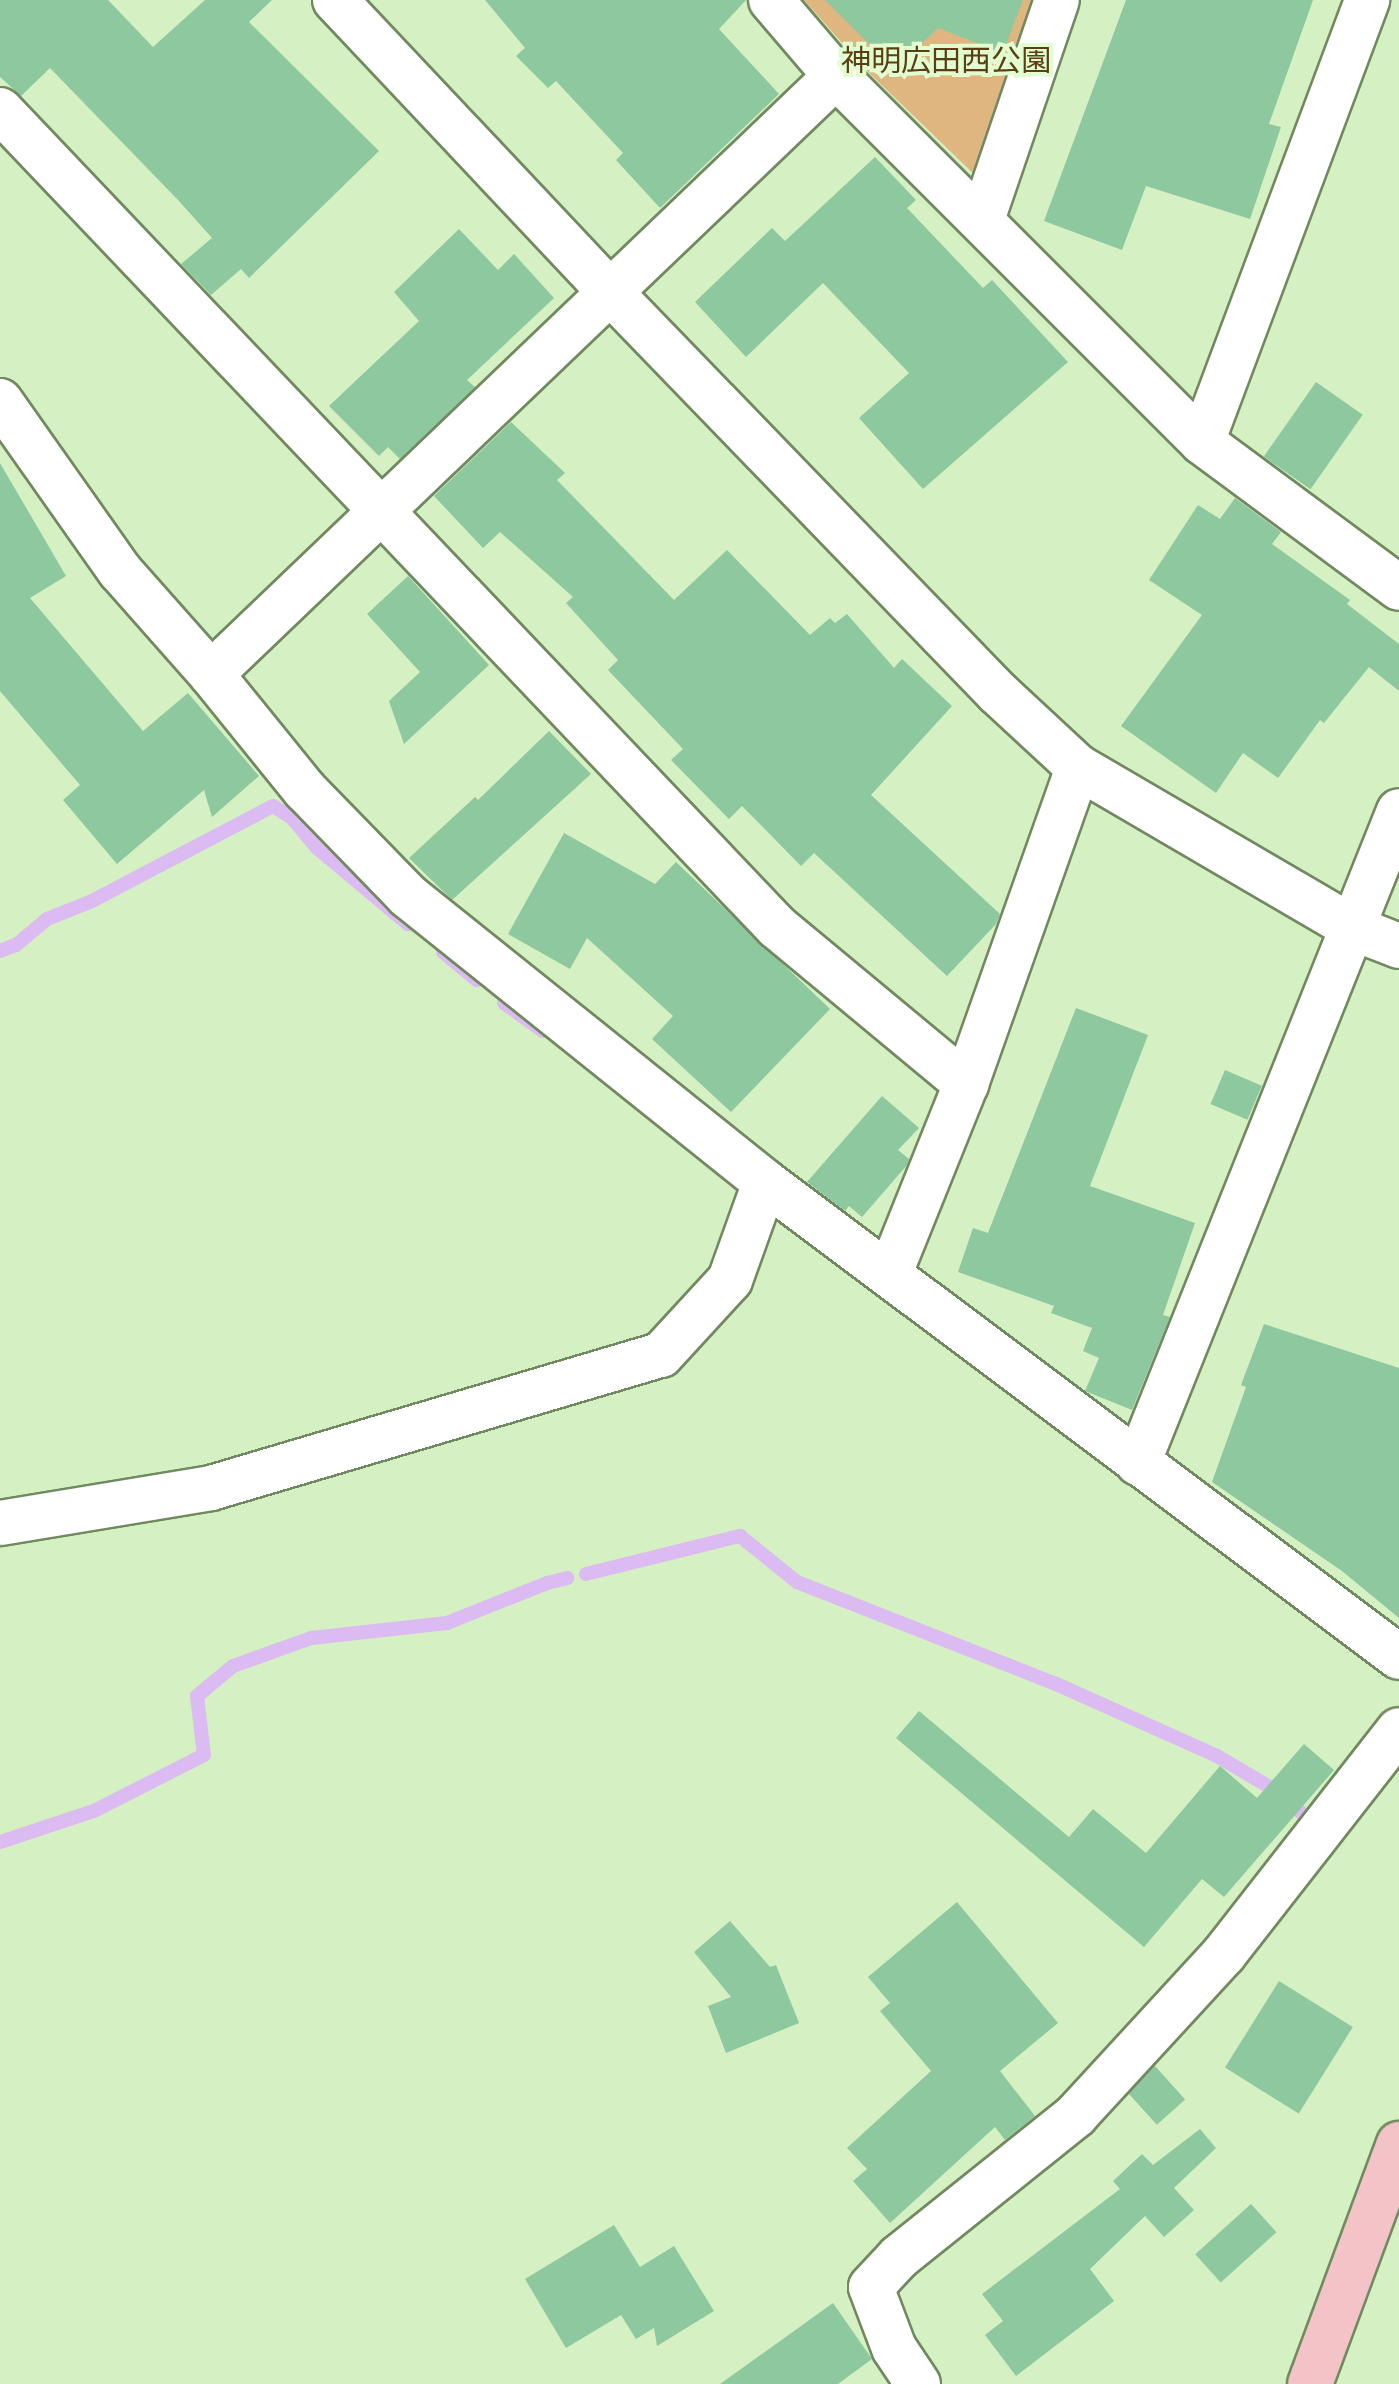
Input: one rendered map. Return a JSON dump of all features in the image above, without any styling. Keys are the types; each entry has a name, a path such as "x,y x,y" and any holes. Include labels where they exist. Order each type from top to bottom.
{"highway":[{"path":"1310,2384 1399,2144"}],"street":[{"path":"335,0 611,293 998,693 1078,767 1353,928 1399,946"},
{"path":"771,0 836,76 1202,442 1399,588"},
{"path":"982,220 1057,0"},
{"path":"1202,442 1367,0"},
{"path":"211,674 836,76"},
{"path":"0,110 777,927 966,1084"},
{"path":"0,401 120,571 211,674 305,790 408,896 765,1182 1399,1657"},
{"path":"890,1273 966,1084 1078,767"},
{"path":"1138,1463 1399,811"},
{"path":"0,1523 211,1488 661,1355 730,1280 765,1182"},
{"path":"918,2384 894,2348 871,2287 899,2257 1076,2115 1224,1954 1399,1730"}],"green space":[{"name":"神明広田西公園","path":"804,0 1036,0 976,176 867,71"}],"building":[{"path":"0,0 108,0 153,47 205,0 272,0 249,22 379,151 249,278 241,269 211,295 181,264 212,238 179,201 50,68 21,96 0,77"},
{"path":"485,0 746,0 719,29 779,94 660,208 616,160 623,153 556,81 548,88 516,56 525,48"},
{"path":"825,0 1023,0 1003,53 938,28 895,70"},
{"path":"1126,0 1313,0 1269,124 1281,127 1250,219 1146,186 1122,250 1044,221"},
{"path":"875,157 916,200 907,208 983,288 992,280 1068,362 923,489 859,418 909,373 823,283 746,357 695,302 772,228 785,241"},
{"path":"459,229 498,270 514,254 554,298 467,380 475,387 400,459 388,447 379,456 329,406 419,321 394,292"},
{"path":"1316,382 1363,415 1310,489 1264,457"},
{"path":"511,422 565,473 557,480 674,600 727,550 810,635 830,618 835,623 847,614 894,668 902,659 952,706 871,795 1000,914 996,924 947,976 814,853 801,866 742,806 729,819 671,760 683,749 608,670 618,660 566,603 573,597 500,532 483,548 434,496"},
{"path":"0,463 66,576 30,598 143,731 188,693 259,776 212,817 204,790 117,864 63,800 80,785 0,691"},
{"path":"1235,498 1281,532 1272,544 1350,600 1347,604 1399,644 1399,691 1369,667 1324,723 1320,720 1278,778 1243,753 1216,793 1121,726 1202,615 1149,580 1198,505 1220,519"},
{"path":"408,576 489,665 404,744 389,701 420,672 367,614"},
{"path":"549,731 591,774 452,900 409,858 475,797 478,800"},
{"path":"564,833 655,884 676,862 830,1009 731,1112 652,1039 673,1016 587,938 570,969 508,934"},
{"path":"1076,1008 1148,1035 1090,1186 1195,1223 1163,1315 1170,1317 1132,1410 1085,1391 1099,1358 1083,1351 1092,1328 1051,1313 1054,1306 958,1272 973,1228 988,1233"},
{"path":"1225,1070 1262,1086 1247,1120 1211,1104"},
{"path":"882,1096 919,1128 898,1150 909,1159 907,1165 862,1217 849,1206 845,1211 807,1182"},
{"path":"1264,1324 1399,1368 1399,1618 1342,1571 1212,1482 1246,1387 1241,1385"},
{"path":"919,1711 1069,1837 1093,1809 1146,1853 1220,1766 1257,1798 1304,1744 1334,1770 1224,1897 1202,1879 1144,1947 896,1738"},
{"path":"957,1902 1058,2023 1000,2071 1035,2116 1005,2140 995,2127 890,2223 853,2181 867,2169 847,2148 931,2071 880,2011 890,2003 868,1977"},
{"path":"730,1921 770,1967 776,1965 799,2023 726,2053 708,2006 731,1997 694,1952"},
{"path":"1279,1981 1353,2027 1299,2114 1225,2068"},
{"path":"1155,2066 1185,2099 1157,2125 1127,2091"},
{"path":"1200,2129 1216,2148 1174,2188 1194,2210 1164,2237 1145,2216 1090,2269 1114,2301 1016,2376 985,2335 1003,2321 982,2294 1120,2189 1113,2181 1142,2154 1153,2165"},
{"path":"1251,2204 1276,2232 1221,2282 1195,2254"},
{"path":"614,2225 640,2267 674,2246 714,2311 657,2346 654,2328 636,2339 621,2315 566,2348 525,2279"},
{"path":"833,2303 872,2359 838,2384 720,2384"}],"waterway":[{"path":"0,951 16,945 47,919 92,901 273,806 292,818 317,848 408,924"},
{"path":"443,952 477,980"},
{"path":"504,1003 543,1031"},
{"path":"586,1574 740,1536 797,1582 1054,1683 1217,1756 1273,1789 1310,1820 1316,1811"},
{"path":"0,1842 94,1811 204,1755 197,1696 233,1666 311,1638 447,1623 567,1578"}]}
